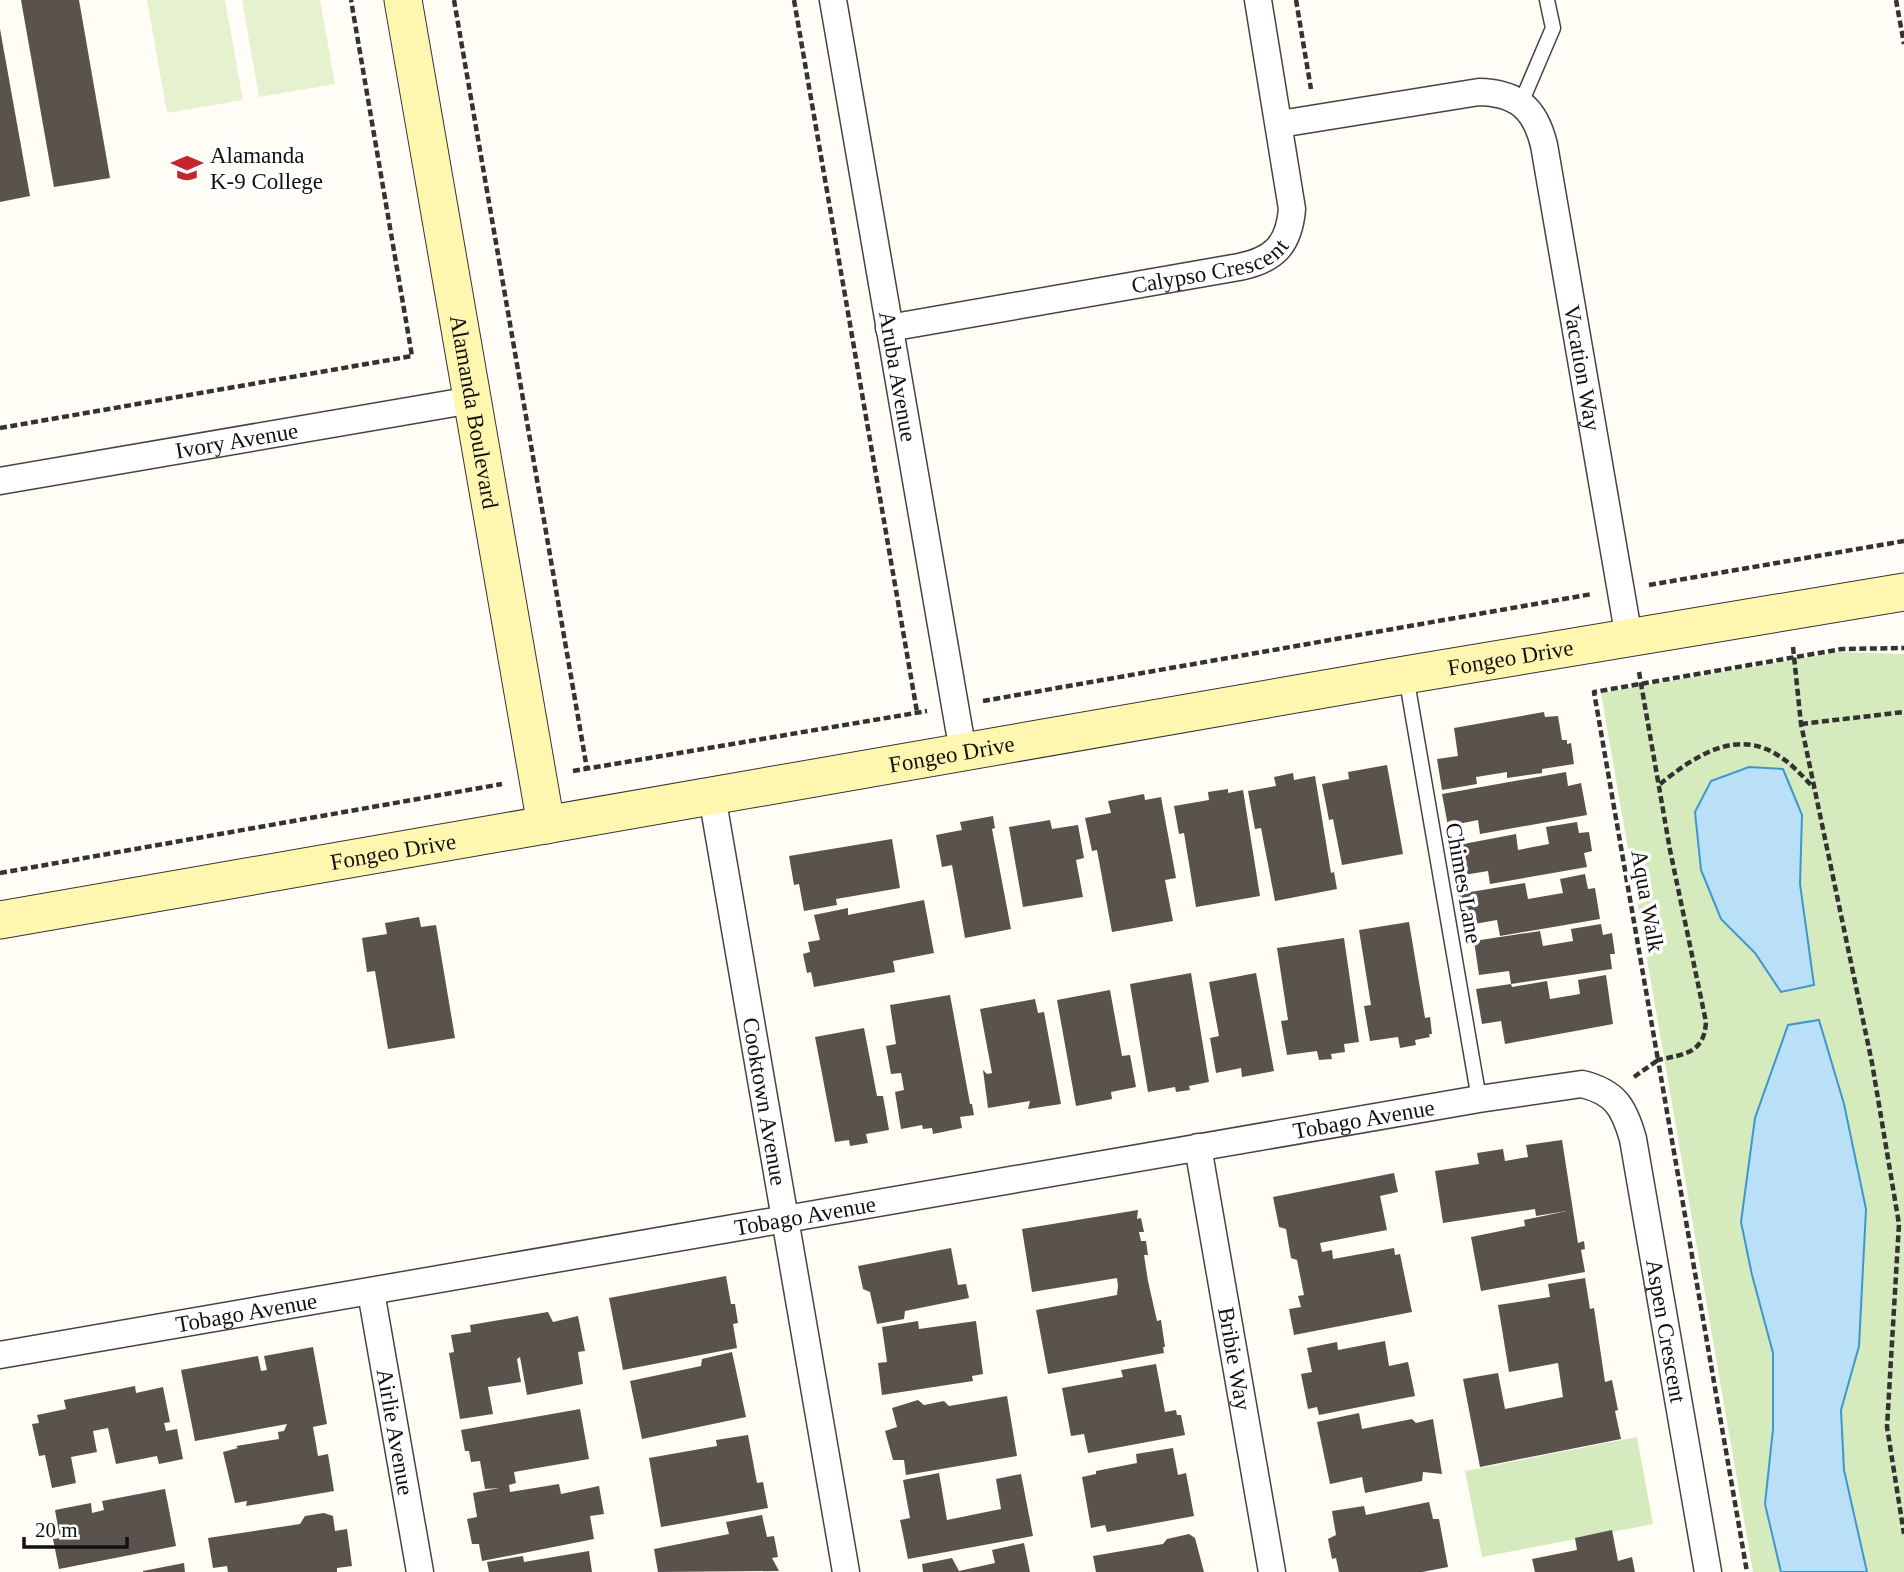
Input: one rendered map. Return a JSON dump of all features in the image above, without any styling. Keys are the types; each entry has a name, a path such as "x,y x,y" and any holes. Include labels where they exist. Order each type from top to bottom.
{"street":[{"name":"Alamanda Boulevard","path":"403,0 546,825"},
{"name":"Aruba Avenue","path":"833,0 963,752"},
{"name":"Calypso Crescent","path":"889,328 1239,267 1268,258 1285,239 1291,226 1290,190 1258,0"},
{"path":"1280,124 1479,92 1507,96 1521,103"},
{"name":"Vacation Way","path":"1521,103 1539,125 1544,145 1629,638"},
{"name":"Ivory Avenue","path":"0,481 472,400"},
{"name":"Fongeo Drive","path":"0,920 1405,675 1904,592"},
{"name":"Cooktown Avenue","path":"712,796 846,1572"},
{"name":"Tobago Avenue","path":"0,1355 1479,1099 1582,1084 1611,1094"},
{"name":"Aspen Crescent","path":"1611,1094 1628,1119 1633,1139 1708,1572"},
{"name":"Bribie Way","path":"1198,1147 1272,1572"},
{"name":"Airlie Avenue","path":"371,1292 420,1572"}],"lane":[{"path":"1521,103 1553,28 1547,0"},
{"name":"Chimes Lane","path":"1405,675 1479,1099"}],"path":[{"path":"0,428 412,356 351,0"},
{"path":"454,0 587,769"},
{"path":"794,0 917,712"},
{"path":"1296,0 1316,119"},
{"path":"1896,0 1904,44"},
{"path":"1787,611 1795,656 1801,724 1872,1063 1899,1224 1887,1427 1904,1534"},
{"path":"1611,1094 1658,1059 1686,1053 1697,1047 1705,1035 1706,1022 1670,850 1637,658 1629,638"},
{"path":"1642,683 1842,649 1904,648"},
{"name":"Aqua Walk","path":"1642,683 1594,692 1747,1572"},
{"path":"1801,724 1904,712"},
{"path":"1660,784 1690,760 1723,746 1747,744 1767,748 1783,759 1815,790"}],"green space":[{"path":"147,0 225,0 243,100 167,113"},
{"path":"242,0 320,0 335,84 259,97"},
{"path":"1839,652 1904,654 1904,1572 1753,1572 1601,693"},
{"path":"1637,1437 1653,1524 1482,1557 1465,1471"}],"water":[{"path":"1749,767 1783,769 1802,815 1800,884 1814,985 1781,992 1755,953 1721,919 1701,870 1695,812 1711,781"},
{"path":"1819,1020 1844,1104 1866,1209 1859,1346 1841,1410 1844,1470 1867,1572 1781,1572 1765,1504 1773,1429 1773,1353 1741,1222 1755,1118 1788,1025"}],"building":[{"path":"21,0 79,0 110,178 54,187"},
{"path":"0,29 30,196 0,202"},
{"path":"1544,712 1545,717 1558,716 1562,740 1567,740 1567,744 1571,743 1574,764 1542,769 1542,773 1507,778 1507,772 1476,777 1477,784 1442,790 1437,759 1458,756 1454,728"},
{"path":"1387,765 1403,854 1342,865 1333,819 1329,820 1322,784 1349,779 1348,772"},
{"path":"1566,772 1568,786 1581,783 1587,815 1480,834 1478,820 1448,826 1442,794"},
{"path":"1293,773 1294,780 1315,776 1331,873 1334,872 1337,889 1275,901 1261,828 1255,829 1248,791 1276,786 1274,777"},
{"path":"1228,789 1228,793 1243,790 1260,896 1196,907 1184,833 1179,834 1174,806 1209,800 1208,792"},
{"path":"1144,794 1145,800 1161,797 1176,878 1165,880 1173,921 1112,932 1097,850 1092,851 1085,818 1111,813 1108,801"},
{"path":"993,816 995,828 992,829 1011,929 965,938 952,865 942,867 936,835 962,830 960,822"},
{"path":"1050,820 1052,829 1078,825 1084,858 1076,860 1083,897 1023,907 1009,827"},
{"path":"1577,822 1579,833 1589,832 1592,851 1584,853 1587,867 1490,884 1488,871 1458,876 1453,846 1516,834 1518,850 1549,844 1546,827"},
{"path":"892,839 900,888 836,899 837,905 804,911 799,884 794,885 789,856"},
{"path":"1585,874 1588,889 1595,888 1600,919 1500,936 1497,920 1463,926 1458,894 1525,883 1528,899 1563,893 1560,879"},
{"path":"924,900 934,953 893,961 895,972 814,987 811,972 807,973 803,954 810,952 808,942 820,940 814,915 848,908 848,915"},
{"path":"419,917 421,927 436,925 455,1038 388,1049 375,971 367,972 362,938 387,934 385,923"},
{"path":"1409,922 1425,1018 1430,1017 1432,1034 1429,1034 1430,1037 1415,1040 1416,1045 1400,1048 1398,1037 1370,1041 1364,1006 1371,1005 1359,930"},
{"path":"1601,924 1603,935 1612,933 1615,954 1610,954 1612,969 1511,984 1509,971 1479,975 1474,941 1540,931 1543,946 1573,941 1571,929"},
{"path":"1344,938 1359,1042 1344,1044 1345,1052 1331,1054 1332,1059 1319,1060 1317,1051 1287,1055 1281,1021 1288,1020 1277,948"},
{"path":"1191,973 1209,1082 1189,1086 1190,1090 1176,1092 1175,1087 1148,1092 1130,984"},
{"path":"1256,973 1274,1071 1242,1077 1241,1068 1216,1073 1210,1038 1219,1036 1209,982"},
{"path":"1606,975 1613,1024 1505,1044 1501,1021 1482,1024 1476,989 1547,981 1550,999 1580,994 1578,980"},
{"path":"1110,990 1122,1056 1130,1055 1136,1087 1111,1092 1112,1099 1076,1106 1057,1000"},
{"path":"950,995 974,1115 960,1117 962,1128 933,1134 932,1128 923,1129 922,1125 901,1129 895,1092 904,1090 901,1073 891,1074 886,1046 896,1044 890,1005"},
{"path":"1035,999 1038,1013 1044,1012 1061,1104 1028,1109 1030,1101 988,1108 983,1070 987,1074 992,1073 980,1009"},
{"path":"864,1028 877,1096 883,1096 889,1130 866,1134 868,1143 850,1146 849,1140 835,1142 815,1037"},
{"path":"1562,1140 1578,1243 1584,1241 1585,1249 1581,1250 1585,1272 1481,1291 1471,1237 1525,1226 1524,1220 1567,1211 1536,1216 1535,1209 1443,1223 1435,1171 1479,1164 1477,1153 1503,1149 1505,1161 1528,1157 1526,1145"},
{"path":"1394,1173 1398,1192 1380,1196 1387,1230 1320,1243 1322,1252 1332,1250 1333,1259 1394,1248 1395,1255 1400,1254 1412,1312 1294,1335 1289,1309 1301,1307 1298,1296 1304,1295 1297,1260 1291,1258 1286,1229 1279,1227 1273,1197"},
{"path":"1138,1210 1137,1219 1141,1218 1144,1232 1139,1232 1141,1241 1146,1241 1148,1255 1144,1255 1148,1281 1157,1321 1161,1320 1164,1353 1048,1374 1036,1310 1117,1295 1117,1278 1032,1292 1022,1229"},
{"path":"951,1248 958,1285 966,1284 969,1298 905,1311 904,1319 877,1324 870,1292 863,1289 858,1266"},
{"path":"726,1276 738,1323 733,1324 737,1348 623,1370 609,1298"},
{"path":"1585,1278 1590,1309 1594,1308 1605,1382 1612,1380 1621,1439 1480,1467 1463,1379 1498,1373 1505,1409 1563,1397 1558,1363 1509,1372 1498,1305 1550,1297 1548,1284"},
{"path":"548,1312 553,1322 578,1316 585,1351 578,1352 583,1384 527,1395 520,1357 517,1359 521,1382 488,1387 493,1414 460,1419 449,1353 454,1352 451,1335 471,1332 470,1325"},
{"path":"918,1321 919,1329 976,1321 983,1374 972,1376 973,1381 882,1395 878,1363 887,1362 882,1327"},
{"path":"1385,1341 1389,1366 1408,1362 1415,1396 1319,1415 1317,1407 1308,1409 1301,1374 1312,1372 1307,1348 1337,1342 1338,1350"},
{"path":"313,1347 327,1424 313,1427 318,1456 328,1454 334,1491 246,1506 247,1501 235,1503 223,1452 238,1448 236,1446 279,1439 278,1432 284,1431 287,1424 195,1441 181,1370 258,1356 261,1371 267,1370 264,1356"},
{"path":"732,1352 746,1417 642,1439 630,1381 701,1366 702,1359"},
{"path":"1156,1364 1165,1412 1176,1410 1177,1415 1181,1415 1185,1435 1088,1453 1084,1434 1071,1436 1062,1388 1123,1377 1121,1370"},
{"path":"135,1386 136,1393 163,1387 170,1422 164,1423 166,1431 177,1429 183,1459 159,1464 157,1456 116,1464 108,1428 93,1431 97,1452 71,1457 76,1483 52,1488 45,1455 39,1456 32,1424 39,1423 37,1415 66,1409 64,1400"},
{"path":"1007,1396 1017,1456 906,1475 904,1460 893,1460 885,1431 897,1427 892,1408 918,1400 924,1405 944,1401 949,1406"},
{"path":"580,1409 589,1459 514,1472 516,1483 509,1485 510,1492 559,1484 561,1494 599,1486 604,1514 590,1516 594,1539 482,1561 479,1544 472,1544 467,1519 477,1517 473,1493 499,1488 485,1489 480,1461 471,1462 469,1451 465,1451 461,1430"},
{"path":"1359,1413 1362,1429 1412,1419 1416,1423 1433,1419 1442,1474 1423,1472 1422,1481 1365,1493 1362,1477 1330,1484 1317,1422"},
{"path":"748,1435 757,1483 763,1482 768,1508 661,1527 649,1458 717,1446 716,1440"},
{"path":"1173,1448 1178,1475 1186,1473 1194,1516 1107,1532 1105,1525 1091,1528 1082,1477 1096,1474 1096,1471 1137,1463 1136,1454"},
{"path":"939,1473 947,1520 1001,1509 996,1479 1021,1474 1033,1536 908,1559 900,1520 910,1518 903,1480"},
{"path":"165,1489 176,1546 59,1569 53,1539 60,1538 55,1510 91,1503 92,1513 104,1510 102,1501"},
{"path":"1429,1502 1433,1519 1439,1519 1448,1567 1422,1572 1339,1572 1336,1558 1332,1559 1328,1539 1336,1535 1332,1511 1364,1506 1366,1515"},
{"path":"324,1513 333,1516 335,1531 347,1529 352,1566 337,1568 337,1572 228,1572 227,1566 213,1568 208,1538 300,1524 305,1516"},
{"path":"762,1515 767,1537 774,1536 778,1557 772,1558 779,1571 658,1572 654,1549 729,1534 726,1522"},
{"path":"1612,1530 1618,1561 1632,1557 1635,1572 1535,1572 1532,1559 1577,1550 1575,1538"},
{"path":"1189,1534 1195,1538 1204,1572 1096,1572 1093,1556 1163,1544 1167,1539"},
{"path":"1024,1543 1030,1572 923,1572 922,1564 952,1558 959,1571 995,1563 992,1550"},
{"path":"589,1551 592,1572 489,1572 487,1562 523,1556 524,1562"},
{"path":"184,1563 185,1572 143,1572 143,1571"}],"place":[{"name":"Alamanda K-9 College","path":"187,168"}]}
